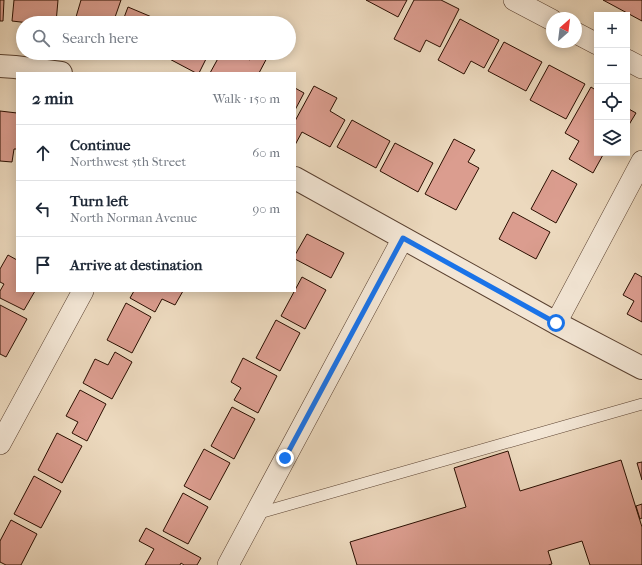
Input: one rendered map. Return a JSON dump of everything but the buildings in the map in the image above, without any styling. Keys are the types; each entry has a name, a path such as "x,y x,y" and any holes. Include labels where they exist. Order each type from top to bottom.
{"street":[{"path":"514,0 546,17"},
{"path":"582,36 594,42"},
{"path":"630,62 642,68"},
{"path":"0,66 54,72"},
{"path":"556,323 642,161"},
{"path":"296,179 556,323 642,368"},
{"path":"228,565 403,238"},
{"path":"0,444 82,292"}],"lane":[{"path":"255,514 642,404"}],"route":[{"path":"285,458 403,238 556,323"}]}
